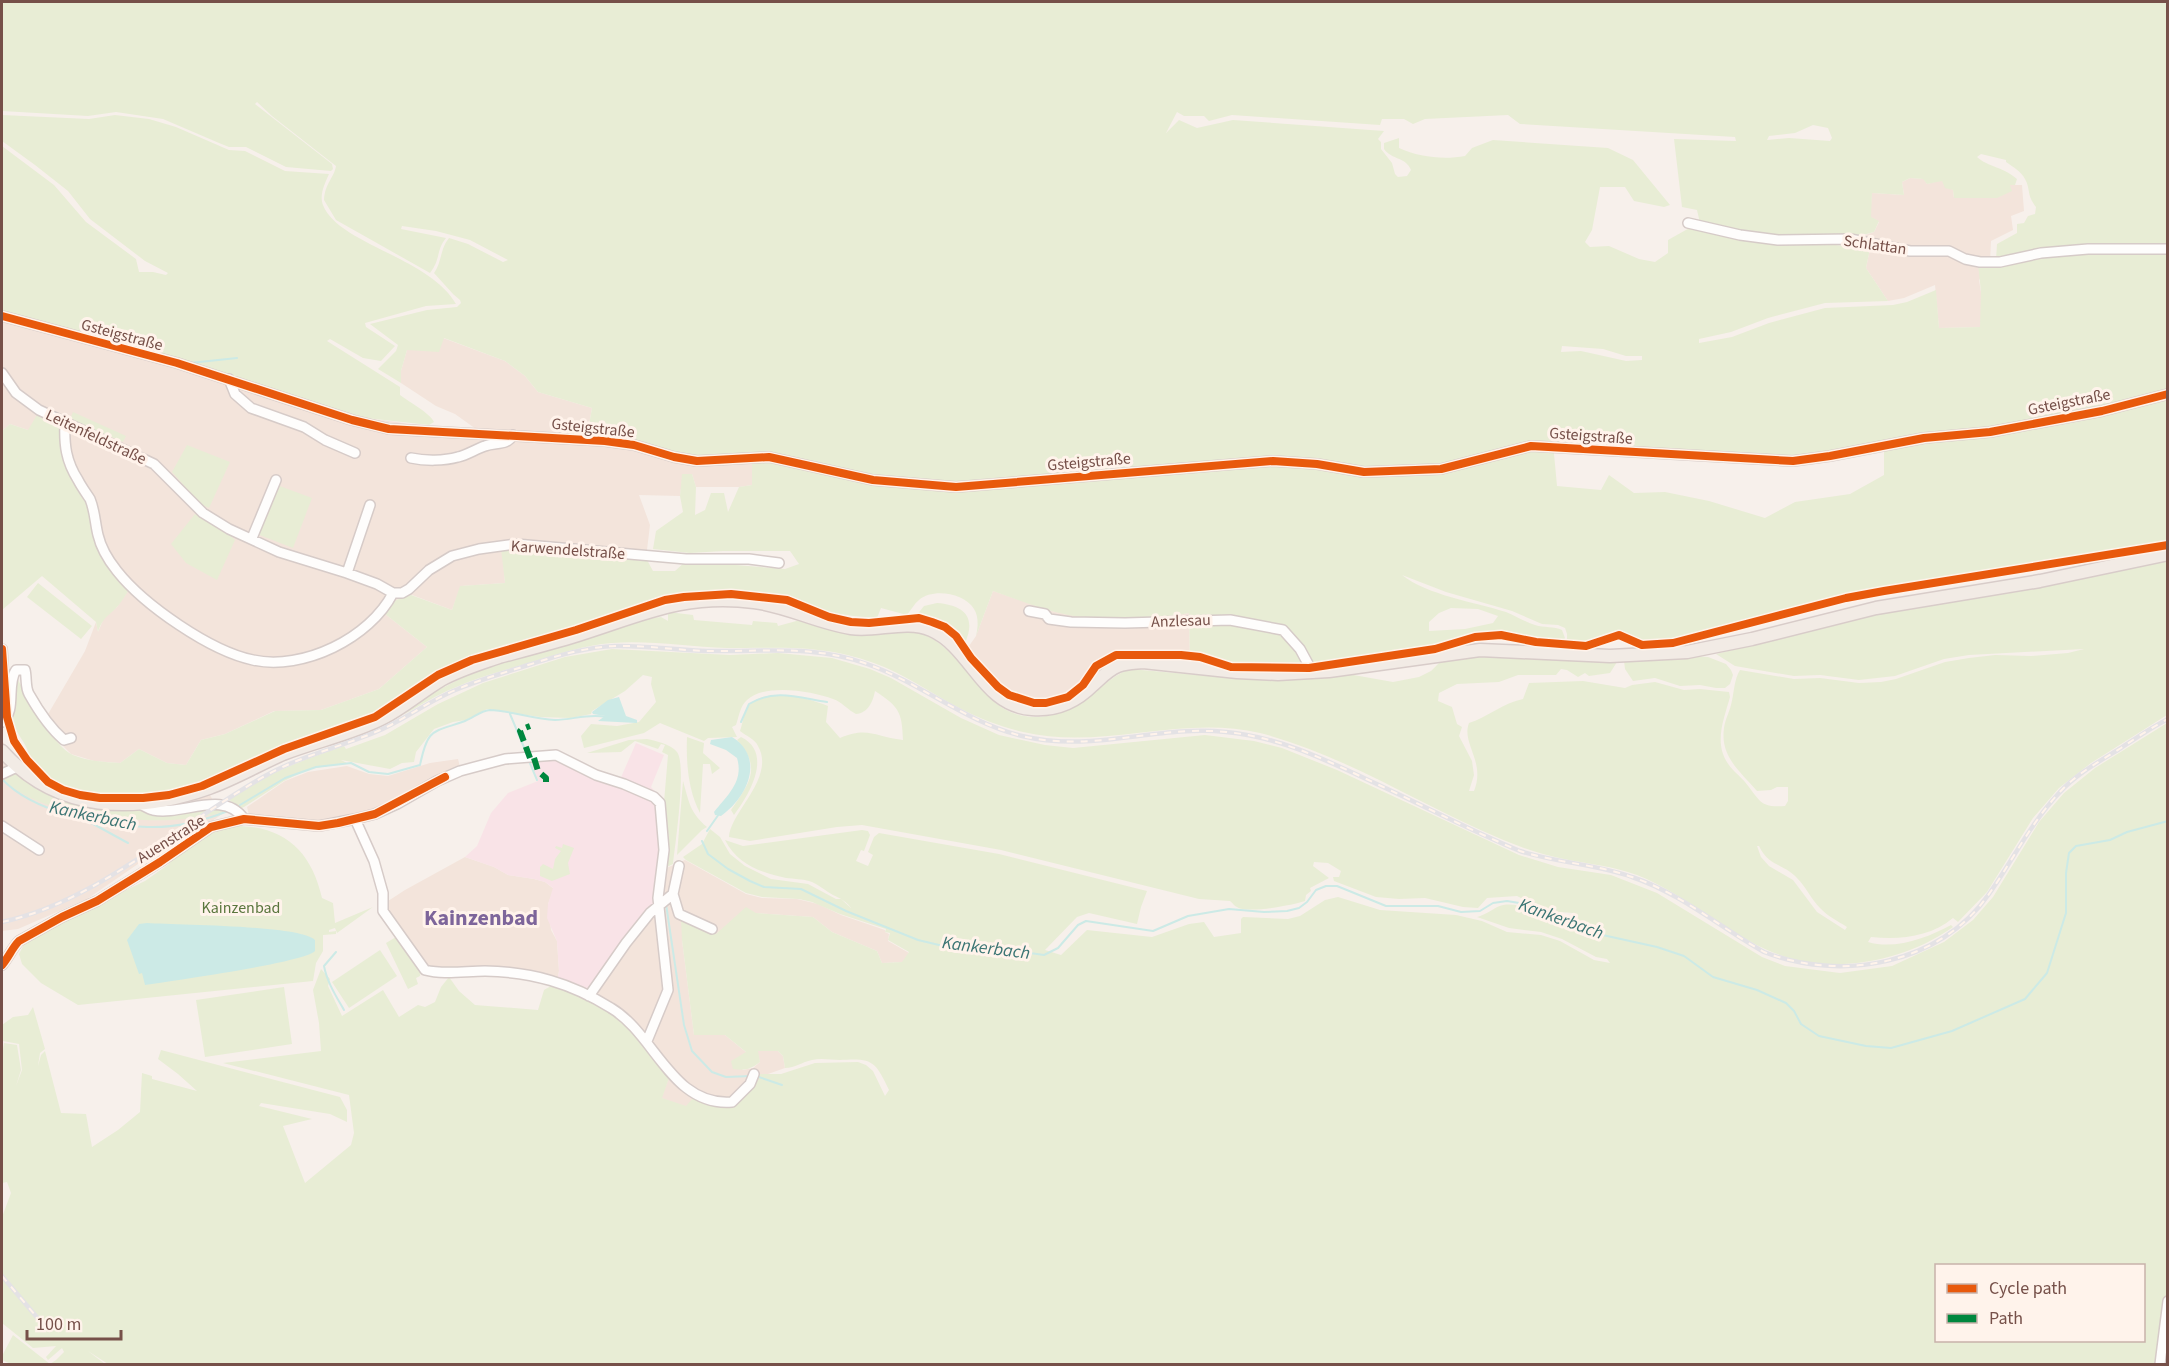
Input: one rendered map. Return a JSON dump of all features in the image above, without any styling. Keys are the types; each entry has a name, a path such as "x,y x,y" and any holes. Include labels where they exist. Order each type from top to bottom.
{"main road":[{"path":"2,751 17,767 48,788 70,797 93,802 140,804 164,801 212,787 286,753 371,723 440,681 475,665 578,635 660,607 691,601 757,602 851,628 871,630 908,626 931,630 952,645 994,693 1025,709 1047,710 1070,703 1107,672 1128,663 1143,662 1256,674 1313,673 1480,650 1610,656 1687,652 1752,639 1876,608 2040,581 2168,554"}],"street":[{"name":"Schlattan","path":"1688,223 1740,235 1778,240 1850,239 1910,251 1949,251 1965,259 1980,262 2000,262 2041,252 2088,249 2168,249"},
{"name":"Gsteigstraße","path":"2,316 229,379 352,420 388,429 513,435 634,445 697,461 769,458 873,480 956,487 1273,461 1317,464 1364,472 1442,469 1531,446 1793,461 1924,438 1990,432 2102,411 2168,394"},
{"name":"Leitenfeldstraße","path":"2,373 16,393 26,402 65,423 154,464 203,513 229,529 279,552 347,573 377,584 393,593"},
{"path":"229,379 235,394 251,408 304,427 325,440 355,453"},
{"name":"Karwendelstraße","path":"65,423 67,458 89,499 96,518 98,537 109,560 138,594 176,622 209,642 258,661 281,661 335,647 361,631 380,613 393,593 405,591 429,570 452,556 479,549 516,544 686,559 731,559 779,563"},
{"name":"Gsteigstraße","path":"411,458 426,460 458,458 484,446 504,444 513,435"},
{"path":"252,538 276,480"},
{"path":"347,573 370,505"},
{"name":"Anzlesau","path":"1029,611 1045,614 1049,619 1071,622 1230,620 1283,630 1294,640 1313,673"},
{"path":"2,650 4,720"},
{"path":"4,720 13,675 16,670 25,670 28,692 43,716 64,740 70,738"},
{"name":"Auenstraße","path":"2,965 18,940 97,901 238,812 319,826 355,819 389,807 460,771 504,759 556,755 597,775 654,797 660,803 666,900"},
{"path":"3,773 17,767"},
{"path":"140,804 153,810 223,804 238,812"},
{"path":"355,819 376,868 383,893 383,911 425,970 518,974 557,981 575,988 612,1008 634,1026 673,1076 696,1095 708,1100 720,1103 732,1102 750,1084 754,1075"},
{"path":"2,826 39,850"},
{"path":"646,1041 668,990 666,900 679,866"},
{"path":"589,996 650,913 666,900"},
{"path":"666,900 679,914 712,929"},
{"path":"2,949 11,954"},
{"path":"2160,1365 2168,1301"}],"shaded area":[{"path":"1910,178 1924,179 1927,184 1942,180 1953,190 1954,198 2010,185 2022,185 2024,211 2011,216 2013,230 1991,241 1990,262 1979,280 1981,327 1939,328 1935,285 1904,298 1888,301 1866,268 1870,249 1866,240 1859,237 1874,232 1879,222 1870,217 1872,193 1904,195 1902,182"},
{"path":"2,313 366,418 449,429 476,429 455,414 436,406 401,383 401,371 407,350 413,350 443,338 505,361 525,376 538,392 592,408 587,436 753,455 752,485 696,487 692,474 683,474 680,496 639,495 650,525 646,558 502,549 505,583 461,586 452,610 412,595 396,600 385,614 427,647 379,689 321,710 274,711 225,734 201,740 186,765 167,763 139,749 120,763 94,761 71,754 54,737 44,721 85,651 96,622 98,632 104,618 117,607 126,594 64,458 60,425 28,430 10,424 2,431"},
{"path":"993,591 1055,612 1167,617 1189,613 1190,667 1128,663 1070,703 1012,704 962,656 976,636"},
{"path":"2,741 29,770 65,787 169,792 202,783 222,814 189,838 138,864 87,899 18,929 2,931"},
{"path":"636,743 664,755 651,787 661,798 668,835 663,887 650,913 589,996 557,981 559,971 557,941 547,918 553,888 545,882 508,875 494,867 465,857 477,846 491,813 508,793 538,781 531,763 562,758 619,782"},
{"path":"458,759 460,767 413,795 338,823 250,819 247,807 285,781 308,772 347,766 369,774 388,776 430,763"},
{"path":"465,857 494,867 508,875 545,882 554,889 548,904 551,930 557,941 559,971 557,981 518,974 431,971 382,905"},
{"path":"685,860 746,894 762,898 797,899 818,904 841,915 885,930 889,934 888,941 909,953 903,962 882,963 877,951 832,932 813,917 756,913 716,934 682,919 682,940 694,1035 725,1035 747,1053 732,1061 743,1070 753,1068 760,1062 757,1051 778,1051 783,1056 785,1068 768,1074 754,1074 739,1097 686,1107 661,1098 672,1076 589,996 664,869"}],"green space":[{"path":"2,2 2167,2 2167,247 2088,246 2041,250 1996,260 1997,244 2017,233 2017,224 2024,223 2028,216 2035,214 2036,207 2025,179 2019,171 2006,160 1981,154 1977,157 2017,179 2015,185 2010,185 2012,191 1997,198 1954,198 1953,190 1945,188 1942,181 1927,184 1923,179 1910,178 1902,182 1904,195 1872,193 1871,217 1879,221 1874,232 1852,236 1795,237 1749,233 1700,223 1697,210 1682,207 1674,139 1736,141 1735,137 1520,124 1508,115 1425,119 1413,124 1404,119 1382,119 1380,125 1232,115 1209,121 1204,116 1184,116 1177,112 1166,133 1179,120 1197,128 1233,120 1384,131 1378,139 1381,142 1381,149 1392,163 1398,177 1407,176 1411,170 1406,163 1387,153 1384,143 1399,138 1399,148 1415,154 1440,158 1465,156 1472,148 1493,140 1608,148 1633,160 1670,205 1664,207 1634,201 1625,187 1600,187 1592,230 1585,242 1590,247 1609,246 1639,259 1655,262 1668,253 1668,240 1693,226 1759,240 1824,241 1827,244 1870,249 1866,268 1888,301 1825,303 1768,318 1731,332 1699,339 1699,343 1732,337 1769,323 1825,308 1893,305 1936,290 1939,328 1980,327 1981,292 1978,264 1996,264 2062,254 2167,251 2167,543 1845,595 1672,640 1639,642 1624,634 1614,633 1586,644 1567,642 1565,628 1558,625 1542,624 1512,611 1446,592 1402,575 1437,593 1506,612 1535,625 1562,630 1565,638 1563,641 1476,635 1438,646 1390,654 1304,664 1247,666 1190,662 1189,613 1139,619 1088,618 1055,612 993,591 976,636 978,622 974,609 963,599 948,594 925,596 907,615 881,608 877,618 829,612 787,598 757,594 704,593 664,598 575,628 471,658 437,674 375,716 283,748 202,783 156,795 97,795 65,787 49,780 29,759 27,749 13,720 15,682 18,680 42,722 58,743 73,755 90,760 120,763 139,749 167,763 186,765 201,740 225,734 275,711 321,710 379,689 427,647 385,614 396,600 411,595 452,610 460,586 505,583 501,549 534,547 646,558 653,571 675,571 686,561 785,569 799,564 790,551 690,553 653,549 656,531 683,512 680,496 682,474 692,474 696,487 695,515 705,510 711,493 724,493 728,512 739,487 752,485 752,455 698,458 634,443 587,436 592,408 538,392 525,376 505,361 444,338 439,352 407,350 401,371 401,383 378,369 396,351 398,345 370,324 427,310 457,307 461,303 434,273 449,238 468,244 503,262 508,260 470,240 436,231 402,226 401,229 446,238 430,273 336,220 324,200 336,166 257,102 255,104 332,164 333,169 331,171 286,167 246,147 229,147 163,119 116,112 88,116 2,111","holes":["1813,125 1828,128 1832,138 1830,141 1789,138 1767,140 1769,136 1795,133","1562,346 1603,349 1626,356 1642,356 1642,360 1626,361 1581,351 1561,352","2096,409 2101,415 1990,434 1934,440 1936,434 1996,427","1884,442 1884,475 1850,494 1795,502 1765,518 1709,501 1665,492 1634,493 1609,475 1601,490 1557,486 1553,443 1793,457","1451,608 1478,609 1498,616 1493,623 1465,629 1429,631 1429,622 1439,613"]},
{"path":"2,115 89,119 115,115 149,119 176,127 229,150 245,151 285,171 329,174 323,189 322,201 332,219 346,230 426,274 443,288 456,304 426,306 365,323 366,327 395,346 381,361 363,358 330,339 327,341 400,387 400,395 424,411 434,422 429,425 366,418 2,313 2,146 54,185 86,222 136,259 139,272 166,275 168,273 145,261 90,219 68,191 2,141"},
{"path":"73,412 126,436 123,442 70,419"},
{"path":"37,415 60,425 64,458 87,502 93,521 129,590 117,607 105,618 98,632 96,622 42,576 2,610 2,431 10,424 28,430"},
{"path":"187,445 230,462 209,508 200,504 172,472"},
{"path":"277,485 312,498 293,548 257,534"},
{"path":"195,514 227,532 235,540 217,580 186,563 171,544"},
{"path":"2167,560 2167,715 2091,763 2059,788 2033,818 1987,892 1958,922 1953,918 1925,933 1893,938 1871,937 1868,942 1900,944 1932,934 1951,925 1953,927 1932,940 1886,958 1837,964 1812,963 1788,958 1765,949 1748,941 1654,882 1610,867 1573,861 1517,845 1471,826 1352,767 1291,742 1260,733 1230,728 1171,729 1082,738 1053,737 1023,732 968,713 908,678 874,663 837,653 801,648 727,648 641,642 602,644 562,653 473,680 403,715 429,695 477,670 641,620 661,617 668,621 668,612 693,615 694,620 752,625 753,621 777,623 778,626 800,620 920,633 939,643 954,657 995,703 1013,713 1034,717 1070,709 1120,673 1130,669 1255,680 1314,679 1348,674 1393,682 1419,677 1431,671 1442,660 1483,655 1617,662 1610,673 1589,676 1585,673 1578,677 1561,669 1556,675 1518,675 1499,682 1457,684 1439,693 1438,701 1452,707 1457,724 1462,727 1459,736 1472,761 1474,775 1469,791 1474,791 1477,771 1468,738 1469,723 1523,699 1529,683 1583,681 1625,688 1655,682 1684,690 1729,692 1730,697 1721,731 1724,757 1761,802 1770,806 1785,806 1788,801 1788,787 1757,791 1738,770 1725,747 1725,725 1740,670 1794,679 1820,678 1859,683 1881,682 1945,662 1969,658 1995,655 2031,656 2068,653 2084,649 1969,655 1944,659 1895,676 1859,680 1820,675 1794,676 1735,666 1716,654 1879,613 2017,592","holes":["1757,846 1767,858 1792,873 1823,911 1847,927 1845,930 1817,912 1793,880 1769,866 1761,857"]},
{"path":"38,583 92,626 81,639 27,597"},
{"path":"937,603 954,606 965,614 969,626 965,643 945,624 916,616 924,606"},
{"path":"612,649 730,655 778,653 832,658 891,678 961,718 999,735 1045,745 1073,748 1205,735 1254,741 1282,748 1337,770 1519,855 1558,867 1611,875 1657,893 1762,957 1785,966 1840,973 1892,966 1944,942 1973,920 1993,897 2039,822 2064,793 2095,768 2167,723 2167,1364 108,1364 88,1351 105,1364 50,1364 64,1352 62,1348 48,1360 46,1357 56,1346 33,1348 2,1323 2,1217 11,1193 7,1182 2,1183 2,1055 4,1043 17,1045 21,1070 16,1086 22,1070 19,1044 3,1041 2,1046 2,1025 13,1017 28,1015 33,1007 45,1049 40,1053 38,1066 41,1055 45,1051 61,1113 86,1114 92,1147 140,1112 142,1073 152,1076 152,1079 197,1091 158,1059 161,1050 340,1097 347,1110 347,1122 330,1114 261,1103 259,1106 312,1119 283,1126 305,1183 351,1145 354,1133 349,1095 223,1063 321,1051 313,990 321,969 330,979 328,986 342,1016 383,990 399,1017 418,1005 425,1007 435,1002 441,987 449,977 459,991 475,1005 538,1010 544,990 558,982 618,1016 669,1078 662,1098 686,1106 694,1097 720,1106 733,1104 755,1074 781,1074 815,1063 858,1062 866,1065 873,1071 885,1096 889,1090 884,1080 876,1067 866,1061 815,1059 785,1068 783,1056 778,1051 758,1051 760,1062 744,1070 733,1069 731,1061 746,1052 725,1035 694,1035 681,919 716,934 746,907 756,913 813,917 832,932 877,951 882,963 902,962 909,952 888,940 890,933 885,932 886,929 812,902 762,897 746,893 686,860 683,857 702,844 710,829 720,837 730,854 745,866 771,879 808,884 836,899 841,899 813,882 777,876 751,866 736,855 725,840 743,846 862,830 868,831 870,835 864,851 861,850 856,861 868,866 873,855 868,852 874,837 879,833 999,854 1147,891 1137,924 1089,913 1077,917 1045,950 1061,955 1087,930 1152,937 1189,924 1204,922 1214,937 1241,933 1243,917 1288,919 1300,916 1325,900 1338,897 1380,910 1456,915 1482,921 1507,932 1541,935 1560,941 1594,960 1610,963 1607,959 1596,957 1562,939 1541,932 1509,928 1477,917 1499,906 1516,905 1524,913 1564,924 1585,937 1589,931 1585,923 1576,922 1573,913 1547,911 1517,896 1487,898 1478,908 1425,898 1376,897 1334,881 1333,877 1339,877 1341,871 1328,863 1314,862 1313,866 1329,878 1310,888 1311,891 1306,895 1305,901 1281,907 1250,910 1237,907 1230,901 1199,899 1001,850 862,825 750,841 729,837 731,827 751,794 761,770 762,758 757,744 740,731 750,704 768,696 799,697 828,706 826,722 840,738 858,733 872,733 903,740 902,722 898,711 875,691 869,706 864,712 856,714 836,700 824,696 789,690 765,692 755,695 743,705 736,725 732,727 737,737 708,738 704,741 660,723 644,733 584,748 581,736 591,724 617,726 639,722 656,702 651,684 652,677 643,675 625,691 592,711 591,714 571,718 540,717 487,709 466,720 434,729 416,752 414,762 402,763 390,769 341,760 347,763 309,769 284,781 242,808 229,800 284,768 344,746 346,749 385,735 438,704 483,683 565,657"},
{"path":"1708,657 1726,664 1733,675 1730,684 1725,688 1716,688 1700,685 1680,686 1655,678 1633,681 1625,669 1624,661"},
{"path":"687,737 704,743 703,753 720,768 712,774 710,764 703,764 700,813 689,776"},
{"path":"741,737 751,744 756,753 757,763 752,786 734,815 731,810 748,783 751,767 745,750 737,740"},
{"path":"647,739 663,743 671,747 677,752 680,760 681,788 673,864 665,868 669,839 664,802 668,755 662,752 665,745 661,744 658,749 635,741 621,752 587,753 629,740"},
{"path":"13,771 40,791 78,804 166,813 223,808 223,812 172,820 140,820 74,812 19,792 2,777"},
{"path":"683,781 694,812 707,827 677,855"},
{"name":"Kainzenbad","path":"230,826 265,830 279,835 302,853 317,881 322,898 333,903 335,923 373,907 337,933 335,928 329,930 329,932 336,931 336,934 323,935 323,951 316,963 313,981 78,1005 41,983 22,964 19,954 24,944 63,920 145,881 169,864 175,855 206,835"},
{"path":"563,844 574,848 568,863 570,874 552,881 540,876 540,867 543,864 553,869 555,859 561,851 555,848 556,846 562,848"},
{"path":"396,937 421,971 420,976 416,978 418,984 408,989 386,943"},
{"path":"380,950 397,976 349,1008 332,982"},
{"path":"284,987 292,1044 205,1057 196,1000"},
{"path":"13,1335 50,1364 11,1364 2,1360"}],"water":[{"path":"619,697 626,716 637,720 637,723 598,721 605,716 592,712 608,700"},
{"path":"732,737 742,746 748,756 749,778 745,789 730,808 721,816 715,815 714,812 729,794 736,781 739,766 737,758 726,750 710,744 711,740"},
{"path":"139,924 286,931 305,935 315,940 315,951 305,956 263,966 145,985 127,940"}],"waterway":[{"path":"190,363 237,358"},
{"path":"741,722 749,704 768,696 788,696 827,702"},
{"name":"Kankerbach","path":"240,805 285,778 316,767 351,763 369,772 388,774 420,765 426,744 433,733 487,710 555,720 606,717"},
{"path":"510,714 526,752"},
{"path":"529,761 537,780"},
{"name":"Kankerbach","path":"2,779 16,791 50,809 89,820 129,826 178,825 199,821 228,811"},
{"name":"Kankerbach","path":"707,831 719,814"},
{"path":"86,820 128,843"},
{"name":"Kankerbach","path":"702,841 708,854 728,869 750,881 764,887 801,889 846,911 918,940 939,945 969,944 1044,955 1058,948 1078,925 1086,921 1153,931 1188,916 1229,909 1264,912 1299,908 1316,890 1326,886 1337,886 1386,906 1438,906 1461,912 1480,911 1493,903 1507,901 1525,904 1543,916 1562,917 1589,932 1657,947 1684,956 1713,977 1757,990 1786,1003 1794,1011 1801,1024 1819,1036 1866,1046 1891,1048 1952,1031 2025,999 2047,973 2066,913 2066,873 2069,853 2076,846 2110,840 2127,832 2168,821"},
{"path":"666,904 684,1025 692,1051 712,1072 726,1077 751,1076"},
{"path":"336,952 324,966 344,1010"},
{"path":"756,1076 782,1085"}],"railway":[{"path":"2,922 37,912 71,898 105,880 233,795 278,769 378,731 448,693 475,682 560,655 604,647 642,646 709,651 795,651 830,654 849,658 887,672 981,722 1001,730 1048,740 1074,742 1200,731 1226,732 1266,739 1324,759 1520,851 1618,873 1650,884 1684,901 1764,952 1794,961 1825,966 1856,966 1887,961 1917,951 1944,937 1968,918 1989,894 2039,817 2066,786 2088,768 2168,719"},
{"path":"2,1276 46,1328"}],"marked path":[{"path":"530,726 520,731 530,758"},
{"path":"534,758 538,771 546,778 546,782"}],"cycle path":[{"path":"2,316 177,363 352,420 389,429 605,441 634,445 697,461 769,457 873,480 956,487 1273,461 1317,464 1364,472 1441,469 1531,446 1793,461 1924,438 1990,432 2102,411 2168,394"},
{"path":"2,649 7,717 14,741 27,760 48,782 63,790 100,798 143,798 169,795 202,786 284,749 375,717 438,675 472,660 576,630 665,600 684,597 731,594 787,600 829,617 851,622 869,623 919,618 945,627 956,636 971,658 998,687 1009,695 1034,703 1046,703 1068,697 1083,685 1096,666 1116,655 1181,655 1200,657 1231,667 1309,668 1435,649 1475,637 1501,635 1536,642 1586,646 1619,635 1642,645 1673,643 1846,598 2168,545"},
{"path":"2,965 19,941 97,901 211,827 244,819 319,826 338,823 375,814 445,777"}],"district":[{"name":"Kainzenbad","path":"481,918"}]}
